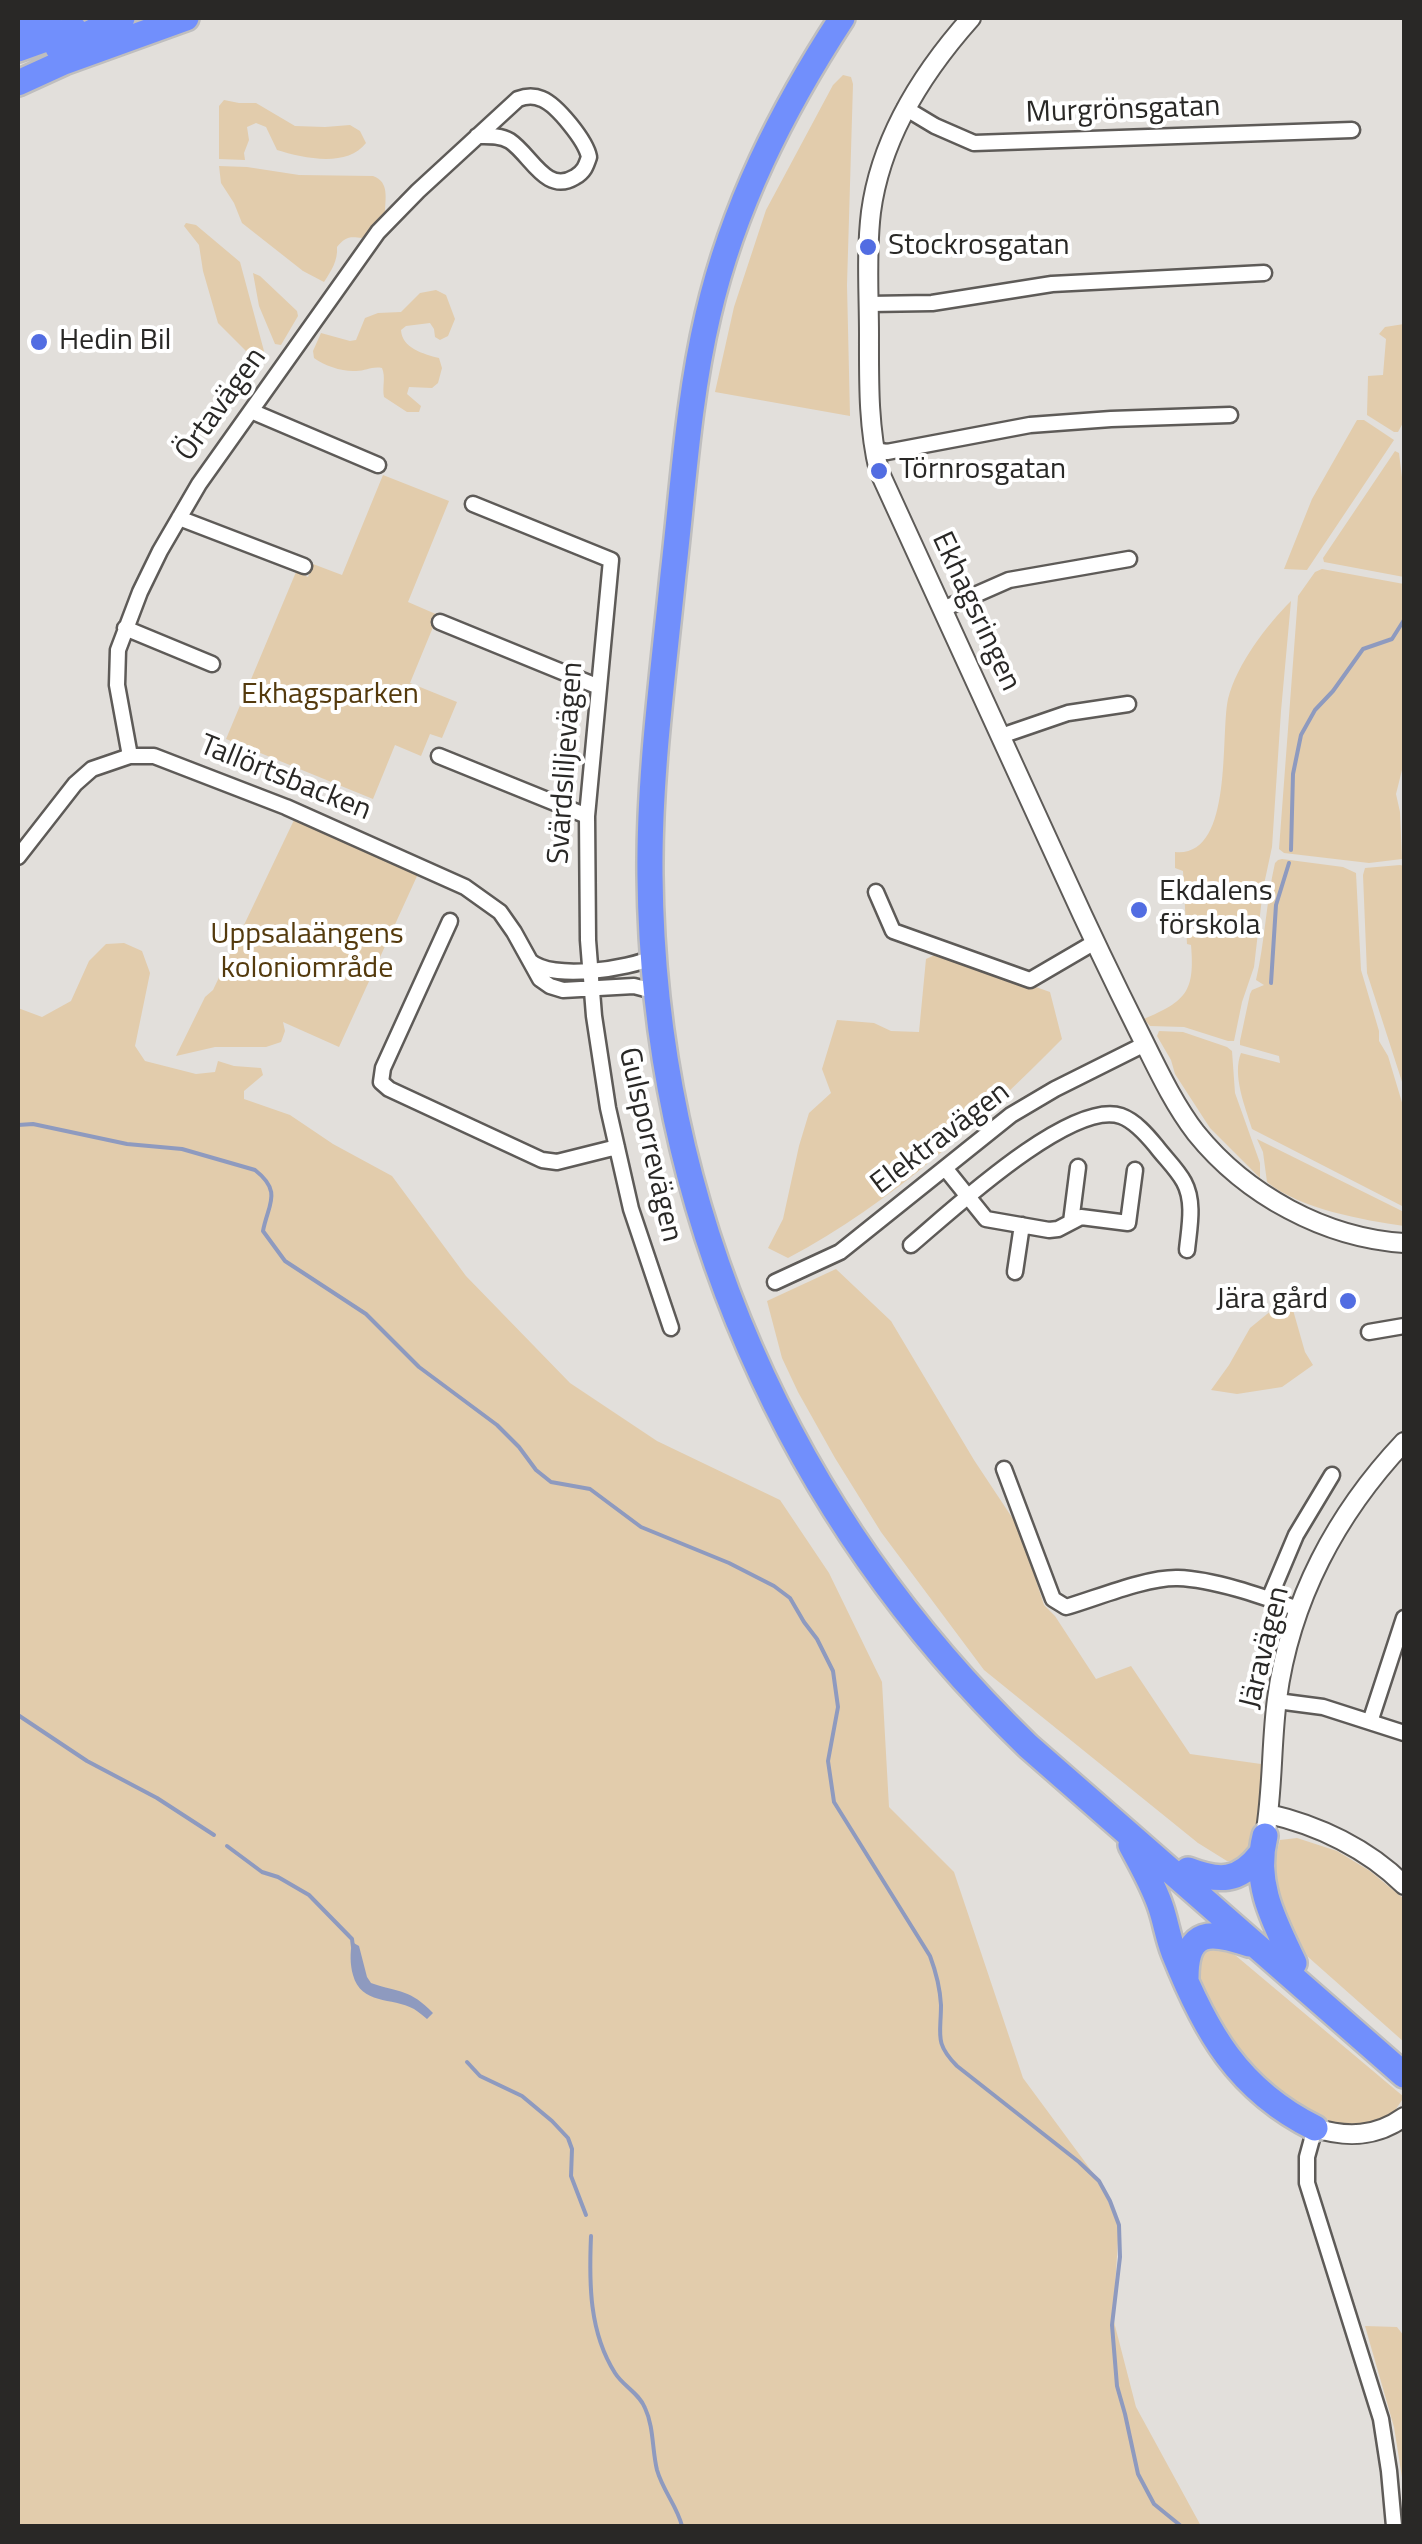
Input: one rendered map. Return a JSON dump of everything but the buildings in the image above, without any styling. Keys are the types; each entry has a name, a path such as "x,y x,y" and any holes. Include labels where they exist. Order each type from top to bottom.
{"highway":[{"path":"18,29 49,18"},
{"path":"18,50 105,18"},
{"path":"18,68 122,29 186,18"},
{"path":"842,18 794,95 760,161 734,228 704,330 687,444 652,796 650,876 657,992 672,1102 705,1228 752,1352 810,1468 881,1580 944,1658 1028,1746 1402,2068"},
{"path":"855,18 814,82 773,161 737,252 716,327 700,430 665,785 662,872 673,1031 708,1198 750,1318 782,1389 848,1510 890,1572 1002,1704 1294,1963 1402,2068"},
{"path":"18,83 122,29"},
{"path":"18,100 122,29"},
{"path":"1122,1828 1154,1891 1174,1952 1212,2033 1237,2069 1278,2107 1315,2128"},
{"path":"1188,1870 1211,1877 1231,1877 1247,1870 1264,1835"},
{"path":"1264,1835 1266,1901 1294,1963"},
{"path":"1186,1978 1191,1948 1204,1936 1218,1934 1257,1946"}],"street":[{"name":"Ekhagsringen","path":"971,18 926,74 905,108 880,174 872,208 868,247 869,386 879,471 1095,942 1171,1095 1196,1132 1224,1162 1286,1208 1365,1238 1404,1244"},
{"name":"Örtavägen","path":"130,756 116,668 118,650 153,565 198,484 378,232 477,136 526,96 549,103 582,140 589,157 582,173 556,183 512,142 477,136"},
{"name":"Murgrönsgatan","path":"905,108 974,143 1352,130"},
{"path":"868,304 932,303 1052,284 1264,272"},
{"path":"251,411 378,465"},
{"path":"874,450 887,452 1030,424 1230,415"},
{"name":"Svärdsliljevägen","path":"473,504 611,560 587,816 591,970"},
{"path":"179,518 304,566"},
{"path":"942,608 1009,580 1128,560"},
{"path":"440,622 599,687"},
{"path":"124,628 212,664"},
{"path":"1001,736 1068,713 1128,704"},
{"path":"18,857 75,784 92,770 130,756"},
{"name":"Tallörtsbacken","path":"130,756 164,759 445,876 500,912 540,979 550,986 563,990 634,986 657,992"},
{"path":"439,756 587,816"},
{"path":"876,892 893,931 1030,980 1095,942"},
{"path":"450,921 381,1082 542,1160 558,1162 617,1147"},
{"path":"530,961 536,968 548,971 591,970 634,965 654,957"},
{"name":"Gulsporrevägen","path":"591,970 599,1057 617,1147 631,1209 671,1328"},
{"name":"Elektravägen","path":"775,1282 840,1252 1012,1115 1145,1044"},
{"path":"910,1244 1039,1142 1102,1114 1123,1117 1147,1136 1186,1186 1190,1214 1187,1250"},
{"path":"945,1168 986,1219 1049,1230 1081,1217 1128,1223 1135,1170"},
{"path":"1071,1222 1078,1168"},
{"path":"1015,1272 1022,1225"},
{"path":"1369,1332 1404,1326"},
{"name":"Järavägen","path":"1264,1835 1276,1701 1298,1609 1336,1528 1375,1473 1404,1442"},
{"path":"1004,1469 1053,1599 1060,1605 1180,1578 1298,1609"},
{"path":"1269,1599 1296,1535 1332,1475"},
{"path":"1370,1722 1404,1618"},
{"path":"1276,1701 1324,1706 1404,1734"},
{"path":"1264,1835 1290,1819 1352,1846 1404,1885"},
{"path":"1394,2526 1381,2420 1308,2183 1308,2158 1315,2128 1369,2134 1404,2117"}],"green space":[{"path":"843,75 851,77 853,84 847,285 850,416 715,392 734,307 766,210 833,85"},
{"path":"224,100 256,103 295,126 350,125 360,131 366,143 348,156 299,156 277,150 266,127 256,123 247,127 245,160 219,159 219,106"},
{"path":"219,166 299,175 373,176 384,187 385,214 362,238 348,238 337,247 334,266 324,282 303,271 242,223 221,183"},
{"path":"196,225 240,262 264,351 263,361 256,361 218,323 199,245 184,226"},
{"path":"253,273 297,311 298,316 281,345 275,344 259,306"},
{"path":"436,290 446,295 455,319 448,336 440,340 435,337 430,323 401,330 409,346 439,358 442,368 438,383 432,388 409,387 407,394 421,406 419,412 407,412 384,397 382,368 346,371 314,358 321,333 356,340 365,318 401,312 420,293"},
{"path":"1404,324 1404,421 1394,432 1367,415 1368,376 1383,375 1386,339 1379,334 1385,327"},
{"path":"1357,420 1364,420 1394,440 1307,570 1284,569 1312,499"},
{"path":"1395,451 1399,453 1404,494 1404,577 1324,562 1323,558"},
{"name":"Ekhagsparken","path":"383,475 449,501 408,602 438,615 410,683 457,702 442,738 430,734 421,756 395,745 373,799 226,739 296,572 308,577 313,564 342,575"},
{"path":"1322,569 1404,584 1404,762 1396,794 1402,859 1369,863 1284,853 1279,849 1298,596 1315,572"},
{"path":"1291,601 1272,847 1254,967 1234,1041 1184,1027 1150,1026 1144,1019 1178,1000 1185,993 1191,974 1183,871 1175,868 1175,852 1194,849 1207,836 1221,792 1232,686 1254,646"},
{"name":"Uppsalaängens koloniområde","path":"294,820 418,874 339,1047 283,1022 281,1042 266,1047 215,1047 176,1056 205,997 213,990"},
{"path":"1282,859 1343,867 1356,873 1361,970 1379,1041 1388,1056 1404,1109 1404,1207 1252,1129 1239,1081 1241,1053 1280,1063 1279,1056 1240,1045 1240,1041 1250,994 1264,985 1256,980 1275,863"},
{"path":"1404,866 1404,1088 1367,973 1363,875 1365,868"},
{"path":"124,943 142,951 150,973 135,1046 145,1061 196,1074 215,1072 218,1061 261,1068 263,1075 244,1091 244,1099 290,1115 392,1176 466,1276 570,1383 657,1441 780,1500 829,1573 882,1682 889,1807 954,1872 1023,2078 1099,2181 1119,2225 1113,2318 1136,2407 1201,2526 18,2526 18,1008 42,1017 71,1001 89,961 106,944"},
{"path":"939,953 1050,992 1062,1039 967,1130 863,1212 788,1258 768,1248 783,1219 809,1113 831,1093 822,1069 837,1020 874,1023 891,1031 919,1032 926,959"},
{"path":"1159,1031 1183,1032 1232,1051 1235,1093 1260,1163 1260,1178 1210,1128 1175,1074 1157,1036"},
{"path":"1257,1139 1404,1212 1404,1226 1332,1212 1281,1191 1267,1182"},
{"path":"836,1269 891,1321 1019,1528 1044,1605 1096,1679 1131,1666 1190,1754 1261,1764 1260,1810 1253,1849 1240,1861 1227,1861 1198,1843 984,1670 881,1532 798,1392 782,1358 767,1301"},
{"path":"1289,1296 1305,1352 1313,1365 1282,1387 1237,1394 1211,1390 1250,1328"},
{"path":"1297,1838 1337,1851 1404,1899 1404,2042 1307,1956 1282,1916 1272,1871 1280,1840"},
{"path":"1219,1947 1235,1955 1404,2097 1396,2109 1381,2121 1359,2126 1339,2124 1310,2114 1272,2091 1224,2038 1200,1983 1201,1958 1207,1950"},
{"path":"1365,2326 1397,2327 1404,2336 1404,2490 1394,2427"}],"water":[{"path":"352,1942 359,1946 371,1983 411,1996 433,2013 427,2019 405,2005 363,1991 352,1971"}],"waterway":[{"path":"1291,850 1293,774 1301,735 1315,710 1363,649 1392,639 1404,620"},
{"path":"1271,983 1276,905 1289,863"},
{"path":"18,1125 33,1124 127,1144 182,1149 255,1170 271,1192 263,1231 285,1261 366,1314 419,1367 497,1425 536,1470 551,1482 590,1489 641,1527 729,1563 790,1598 833,1671 838,1707 828,1761 834,1802 930,1956 940,1992 940,2038 945,2051 957,2066 1079,2162 1099,2181 1110,2201 1119,2225 1120,2257 1112,2325 1117,2386 1138,2474 1154,2504 1181,2526"},
{"path":"18,1715 87,1761 157,1798 214,1835"},
{"path":"227,1846 262,1872 309,1895 352,1939 353,1947"},
{"path":"467,2062 480,2076 522,2096 568,2138 572,2149 571,2176 586,2215"},
{"path":"591,2236 591,2289 600,2341 615,2373 645,2408 657,2470 682,2526"}],"place":[{"name":"Stockrosgatan","path":"868,247"},
{"name":"Hedin Bil","path":"39,342"},
{"name":"Törnrosgatan","path":"879,471"},
{"name":"Ekdalens förskola","path":"1139,910"},
{"name":"Jära gård","path":"1348,1301"}]}
